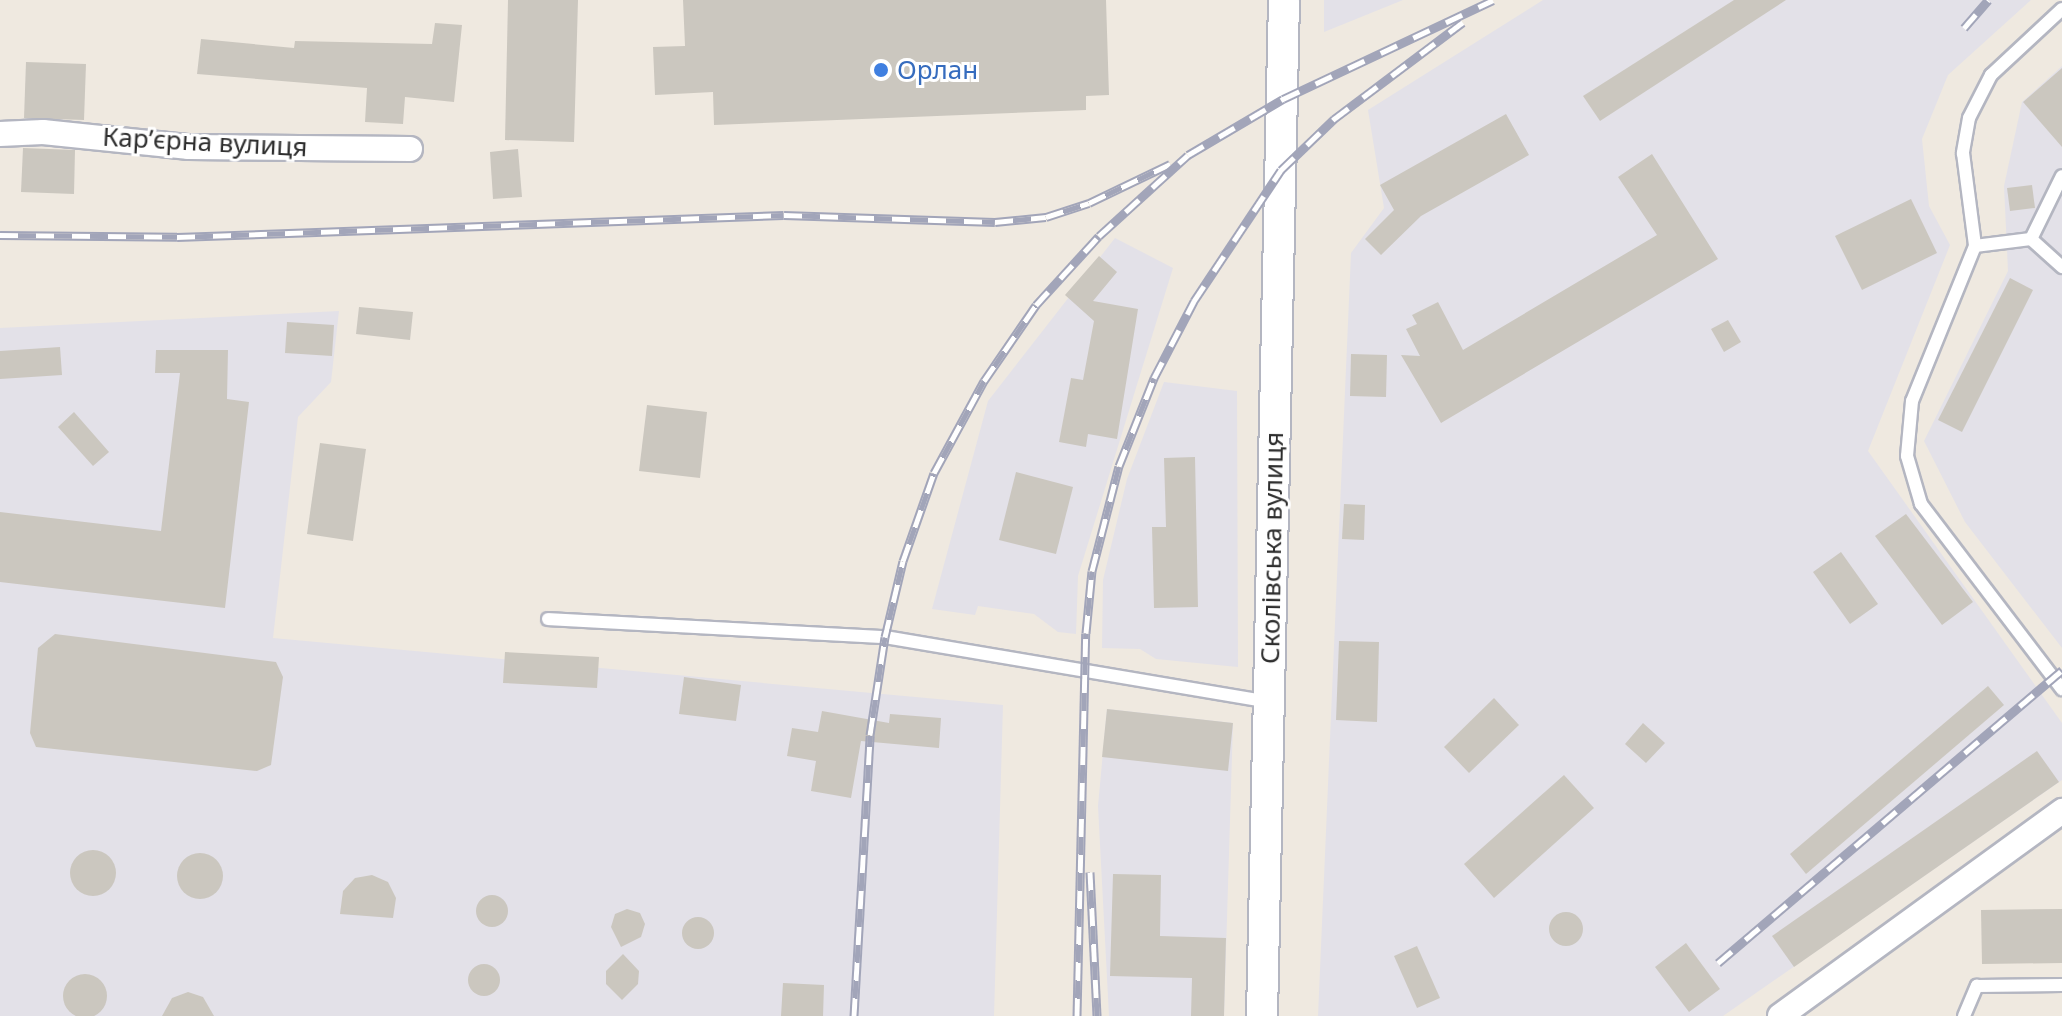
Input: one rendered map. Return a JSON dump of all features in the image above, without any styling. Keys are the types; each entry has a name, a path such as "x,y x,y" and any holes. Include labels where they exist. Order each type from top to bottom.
{"street":[{"name":"Сколівська вулиця","path":"1262,1016 1284,0"},
{"name":"Карʼєрна вулиця","path":"0,134 43,132 189,147 410,149"},
{"path":"1780,1016 2062,811"}],"lane":[{"path":"2062,9 1991,75 1969,118 1963,153 1975,246 1912,401 1907,456 1921,504 2062,689"},
{"path":"2031,239 2062,176"},
{"path":"1975,246 2031,239 2062,267"},
{"path":"548,619 885,637 1268,702"},
{"path":"1964,1016 1977,986 2062,985"}],"shaded area":[{"path":"1324,0 1403,0 1324,32"},
{"path":"1543,0 2031,0 1948,75 1922,139 1929,206 1950,245 1868,451 2062,723 2062,780 1723,1016 1318,1016 1351,253 1384,208 1368,110"},
{"path":"2062,66 2062,648 1965,522 1924,441 2008,271 2004,186 2022,102"},
{"path":"1115,238 1173,268 1078,576 1076,634 1058,632 1034,614 978,606 975,615 932,609 988,401"},
{"path":"339,311 331,382 298,417 273,638 1003,705 994,1016 0,1016 0,328"},
{"path":"1164,382 1237,391 1238,667 1156,659 1140,649 1102,648 1103,580 1127,479"},
{"path":"1107,709 1233,723 1224,1016 1109,1016 1098,806"}],"building":[{"path":"508,0 578,0 574,142 505,140"},
{"name":"Орлан","path":"683,0 1106,0 1109,95 1086,96 1086,110 714,125 713,92 655,95 653,47 685,46"},
{"path":"1734,0 1786,0 1600,121 1583,96"},
{"path":"435,23 462,25 454,102 405,97 403,124 365,122 367,88 197,74 201,39 294,48 295,41 432,44"},
{"path":"26,62 86,64 84,120 24,118"},
{"path":"2062,68 2062,147 2023,102"},
{"path":"1506,114 1529,155 1421,216 1381,255 1365,239 1394,210 1380,185"},
{"path":"23,148 75,150 74,194 21,192"},
{"path":"518,149 522,197 493,199 490,152"},
{"path":"1652,154 1718,259 1441,423 1401,355 1420,356 1406,329 1417,324 1412,315 1438,302 1463,350 1657,235 1618,177"},
{"path":"2032,185 2035,208 2010,211 2007,188"},
{"path":"1911,199 1937,253 1862,290 1835,236"},
{"path":"1099,256 1117,272 1093,301 1138,309 1117,439 1088,434 1086,447 1059,442 1071,378 1083,380 1094,321 1065,295"},
{"path":"2010,278 2033,290 1962,432 1938,420"},
{"path":"359,307 413,312 410,340 356,334"},
{"path":"1728,320 1741,342 1724,352 1711,329"},
{"path":"287,322 334,325 332,356 285,353"},
{"path":"60,347 62,375 0,379 0,351"},
{"path":"156,350 228,350 227,399 249,402 225,608 0,582 0,512 161,531 180,373 155,373"},
{"path":"1351,354 1387,355 1386,397 1350,396"},
{"path":"647,405 707,412 700,478 639,471"},
{"path":"74,412 109,452 93,466 58,427"},
{"path":"320,443 366,449 353,541 307,534"},
{"path":"1195,457 1198,607 1154,608 1152,527 1166,527 1164,458"},
{"path":"1016,472 1073,487 1056,554 999,540"},
{"path":"1344,504 1365,505 1364,540 1342,539"},
{"path":"1906,514 1973,602 1942,625 1875,536"},
{"path":"1841,552 1878,604 1850,624 1813,572"},
{"path":"55,634 276,662 283,677 271,765 257,771 36,747 30,733 38,648"},
{"path":"1339,641 1379,642 1377,722 1336,720"},
{"path":"505,652 599,657 597,688 503,683"},
{"path":"684,677 741,685 736,721 679,714"},
{"path":"1988,686 2004,705 1806,874 1790,854"},
{"path":"1494,698 1519,725 1469,773 1444,747"},
{"path":"1107,709 1233,723 1228,771 1102,757"},
{"path":"822,711 889,723 890,714 941,718 939,748 861,741 851,798 811,791 816,761 787,756 792,728 818,732"},
{"path":"1643,723 1665,743 1646,763 1625,744"},
{"path":"2037,751 2059,782 1794,967 1772,936"},
{"path":"1564,775 1594,808 1494,898 1464,864"},
{"path":"93,850 109,857 116,873 109,889 93,896 77,889 70,873 77,857"},
{"path":"200,853 216,860 223,876 216,892 200,899 184,892 177,876 184,860"},
{"path":"1113,874 1161,875 1160,936 1226,938 1224,1016 1191,1016 1192,978 1110,976"},
{"path":"372,875 388,882 396,898 393,918 340,914 343,891 355,878"},
{"path":"492,895 504,899 508,911 504,923 492,927 480,923 476,911 480,899"},
{"path":"627,909 640,913 645,924 641,937 621,947 611,927 615,914"},
{"path":"2062,909 2062,963 1982,964 1981,910"},
{"path":"1566,912 1578,917 1583,929 1578,941 1566,946 1554,941 1549,929 1554,917"},
{"path":"698,917 710,921 714,933 710,945 698,949 686,945 682,933 686,921"},
{"path":"1686,943 1720,989 1689,1012 1655,967"},
{"path":"1417,946 1440,998 1417,1008 1394,956"},
{"path":"623,954 639,971 638,984 622,1000 606,984 606,971"},
{"path":"484,964 496,968 500,980 496,992 484,996 472,992 468,980 472,968"},
{"path":"85,974 101,980 107,996 101,1012 85,1018 69,1012 63,996 69,980"},
{"path":"783,983 824,985 823,1016 781,1016"},
{"path":"188,992 203,997 214,1016 162,1016 172,998"}],"railway":[{"path":"854,1016 870,735 885,637 903,561 934,473 984,381 1036,305 1099,236 1188,155 1283,99 1493,0"},
{"path":"1964,28 1988,0"},
{"path":"1077,1016 1086,633 1092,571 1119,466 1154,378 1194,301 1281,170 1334,119 1463,22"},
{"path":"0,235 177,237 784,215 995,222 1046,217 1089,203 1170,164"},
{"path":"1718,963 2062,670"},
{"path":"1090,872 1097,1016"}],"place":[{"name":"Орлан","path":"881,70"}]}
